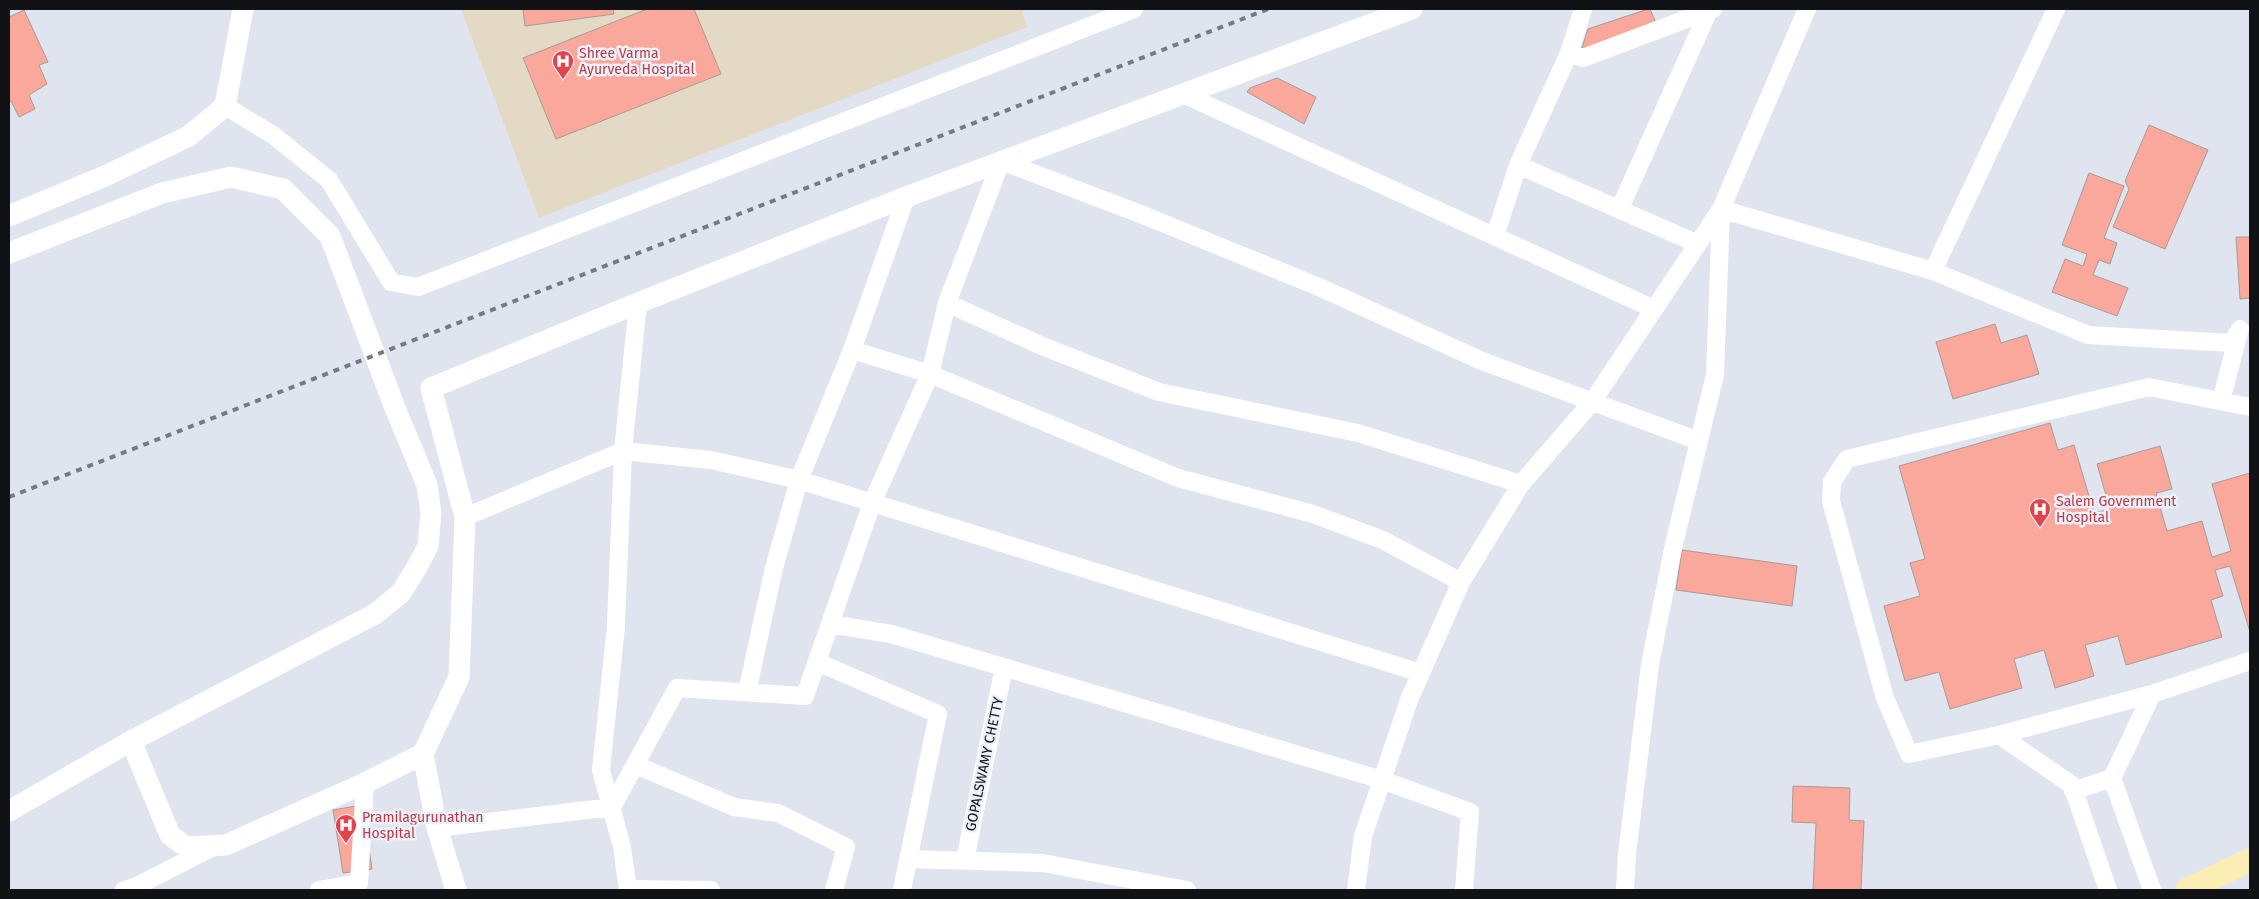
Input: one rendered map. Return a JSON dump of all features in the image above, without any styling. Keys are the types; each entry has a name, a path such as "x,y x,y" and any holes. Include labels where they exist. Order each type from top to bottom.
{"main road":[{"path":"2187,890 2250,860"}],"street":[{"path":"9,216 105,176 189,136 225,106 243,9"},
{"path":"225,106 273,135 329,180 392,282 418,287 1134,9"},
{"path":"456,890 437,828 423,754 459,676 465,517 431,388 638,303 906,197 1412,9"},
{"path":"1495,236 1518,165 1569,53 1583,9"},
{"path":"1569,53 1583,58 1711,9"},
{"path":"1620,208 1711,9"},
{"path":"1356,890 1363,836 1409,700 1461,582 1521,484 1592,402 1722,210 1806,9"},
{"path":"1933,271 2056,9"},
{"path":"1183,94 1654,309"},
{"path":"612,807 677,688 805,696 872,503 930,374 947,303 1001,161"},
{"path":"1001,161 1143,215 1319,287 1482,361 1698,442"},
{"path":"1518,165 1620,208 1698,244"},
{"path":"9,253 162,193 196,185 231,177 283,189 330,236 394,408 427,485 431,513 428,546 401,593 375,614 131,741 9,812"},
{"path":"747,692 774,568 799,480 852,350 906,197"},
{"path":"1722,210 1933,271 2088,335 2232,343 2245,330"},
{"path":"1625,890 1627,855 1650,665 1674,544 1715,374 1722,210"},
{"path":"638,303 623,451 616,626 601,770 622,847 628,890 710,890"},
{"path":"947,303 1042,346 1159,392 1358,433 1521,484"},
{"path":"2221,401 2245,330"},
{"path":"852,350 930,374 1178,478 1313,514 1383,540 1461,582"},
{"path":"2250,406 2149,387 1847,459 1832,482 1831,501 1885,698 1909,754 1999,735 2152,694 2250,661"},
{"path":"465,517 623,451 712,460 799,480 1355,651 1421,674"},
{"path":"830,624 891,634 1004,667 1382,780 1470,812 1464,890"},
{"path":"817,662 938,714 902,890"},
{"name":"GOPALSWAMY CHETTY","path":"965,860 1004,667"},
{"path":"2152,694 2112,778 2152,890"},
{"path":"1999,735 2072,785 2108,890"},
{"path":"131,741 170,835 186,846 212,847 226,845 365,783 423,754"},
{"path":"636,765 734,807 778,814 846,847 834,890"},
{"path":"2073,791 2112,778"},
{"path":"320,890 359,883 365,783"},
{"path":"437,828 612,807"},
{"path":"124,890 137,886 212,847"},
{"path":"908,859 1043,863 1187,890"}],"shaded area":[{"path":"461,9 1021,9 1027,27 539,218"}],"building":[{"path":"523,9 613,9 614,14 525,26"},
{"path":"647,9 694,9 721,74 556,139 523,58"},
{"path":"1650,9 1656,23 1581,51 1588,29"},
{"path":"24,10 48,62 39,65 47,84 29,95 35,109 19,117 11,101 9,102 9,17"},
{"path":"1277,78 1316,97 1304,124 1247,92 1250,88"},
{"path":"2149,125 2208,150 2165,249 2113,227 2129,189 2125,181"},
{"path":"2089,173 2124,186 2104,238 2117,243 2110,264 2099,260 2093,275 2128,288 2117,316 2052,292 2065,259 2083,266 2087,254 2062,245"},
{"path":"2236,237 2250,237 2250,298 2240,299"},
{"path":"1995,324 2001,343 2027,335 2039,374 1953,399 1936,342"},
{"path":"2050,423 2058,450 2074,445 2094,513 2110,509 2097,464 2160,446 2172,489 2156,493 2167,531 2202,521 2212,557 2231,551 2212,484 2250,473 2250,632 2230,566 2215,570 2223,596 2211,600 2222,637 2126,665 2118,636 2085,645 2094,676 2055,688 2044,650 2014,659 2022,688 1950,709 1939,672 1905,681 1884,606 1920,596 1910,563 1925,559 1899,466"},
{"path":"1682,550 1797,566 1792,606 1676,590"},
{"path":"1793,786 1850,788 1849,820 1864,821 1861,890 1813,890 1816,823 1792,822"},
{"path":"362,805 372,869 343,873 333,810"}],"railway":[{"path":"9,497 1268,9"}],"place":[{"name":"Shree Varma Ayurveda Hospital","path":"563,80"},
{"name":"Salem Government Hospital","path":"2040,528"},
{"name":"Pramilagurunathan Hospital","path":"346,844"}]}
